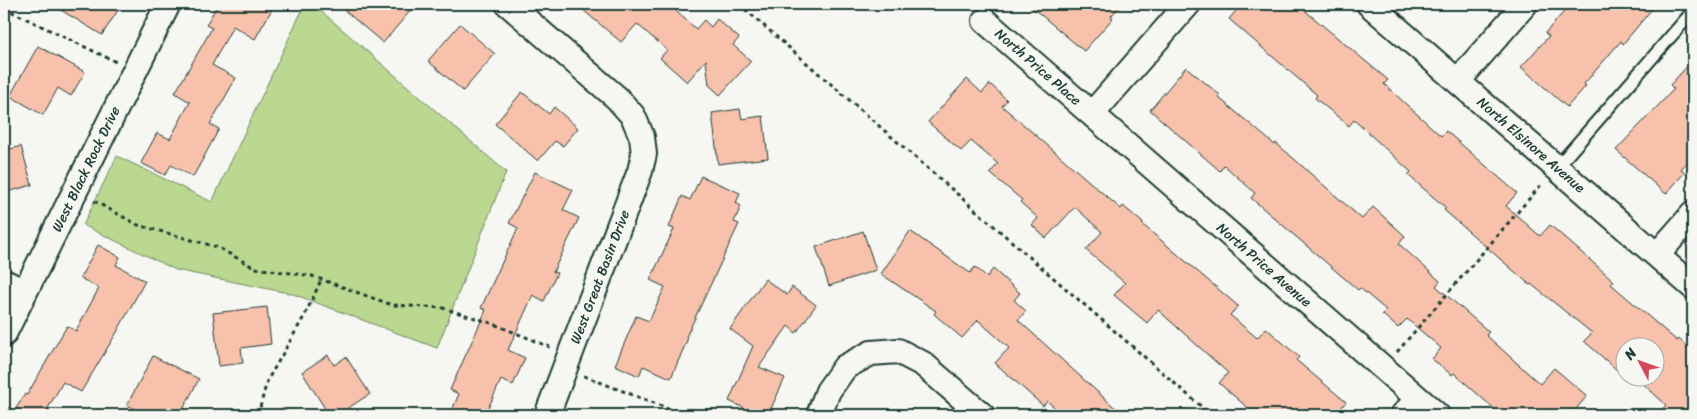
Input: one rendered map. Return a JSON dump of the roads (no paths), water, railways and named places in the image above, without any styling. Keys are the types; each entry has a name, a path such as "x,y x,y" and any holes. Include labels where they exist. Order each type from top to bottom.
{"street":[{"name":"West Black Rock Drive","path":"4,334 168,4"},
{"name":"West Great Basin Drive","path":"508,4 617,98 633,116 642,137 644,154 640,171 547,415"},
{"path":"1092,114 1188,4"},
{"name":"North Elsinore Avenue","path":"1369,4 1693,287"},
{"path":"1458,81 1525,4"},
{"name":"North Price Place","path":"985,21 1092,114"},
{"name":"North Price Avenue","path":"1092,114 1383,369 1410,407 1437,415"},
{"path":"1657,255 1693,214"},
{"path":"4,282 25,292"},
{"path":"819,415 828,391 846,368 871,352 898,351 923,364 982,415"}],"lane":[{"path":"1556,167 1693,11"}]}
